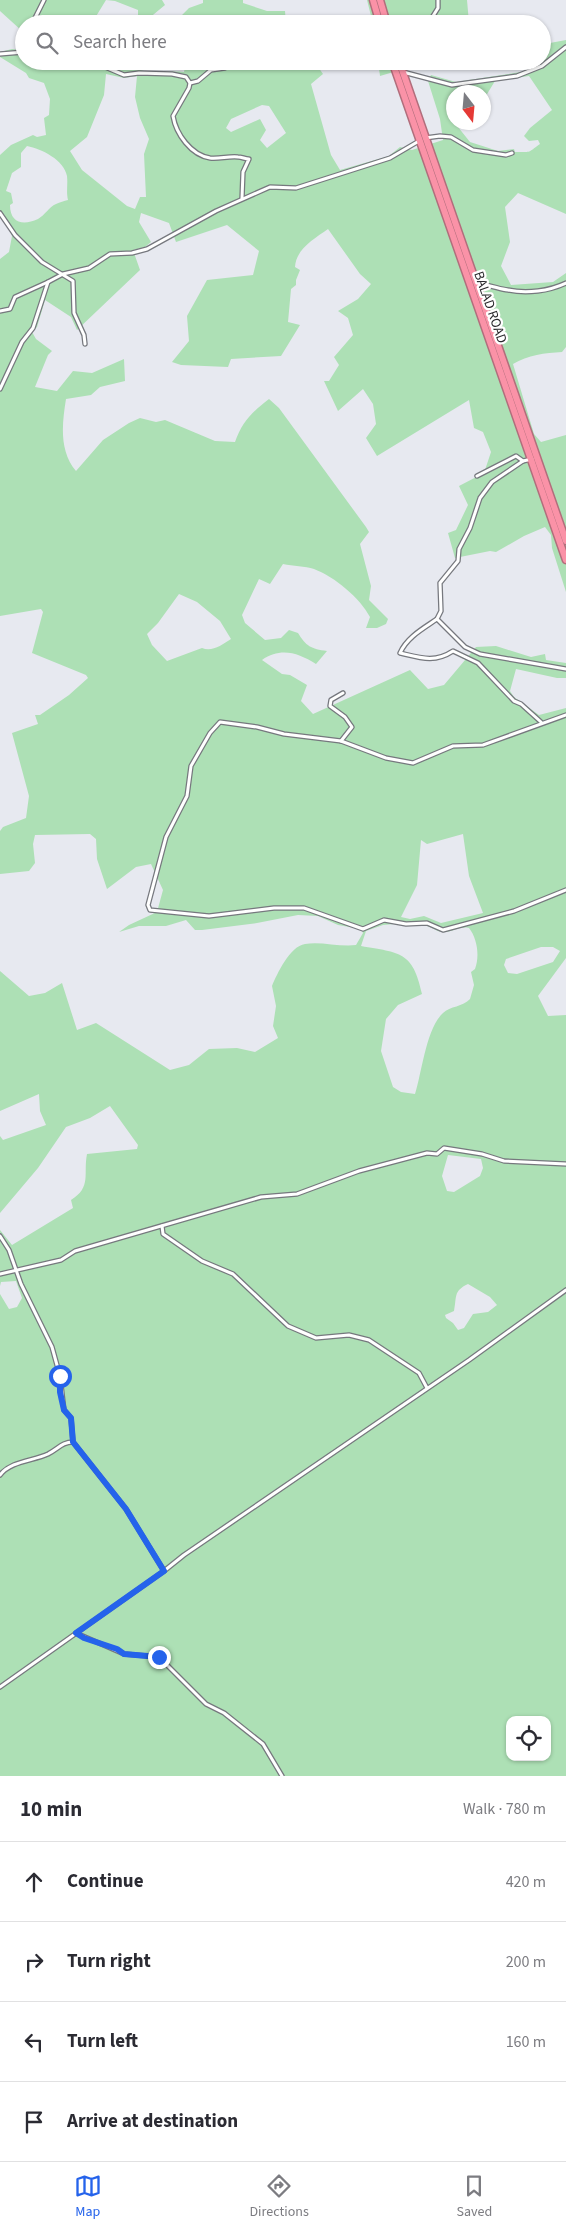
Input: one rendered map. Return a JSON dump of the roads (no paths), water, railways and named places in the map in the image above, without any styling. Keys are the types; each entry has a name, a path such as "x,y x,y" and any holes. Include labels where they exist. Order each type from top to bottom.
{"highway":[{"path":"373,0 377,15"},
{"path":"380,0 384,15"},
{"name":"BALAD ROAD","path":"395,70 477,286 566,560"},
{"name":"BALAD ROAD","path":"403,72 422,140 534,458 566,541"}],"street":[{"path":"36,15 44,0"},
{"path":"434,15 438,8 438,0"},
{"path":"551,59 566,47"},
{"path":"0,54 15,53"},
{"path":"112,70 124,75 139,72 181,75 190,83"},
{"path":"211,70 198,81 190,83 173,116 175,129 202,156 212,158 240,156 249,159 244,172 242,198"},
{"path":"403,72 452,85 517,76 532,70"},
{"path":"0,311 10,309 15,298 64,274 89,268 110,254 132,253 148,249 170,234 242,198 270,187 296,188 390,158 422,140 440,136 451,137 473,150 506,155 512,153"},
{"path":"0,213 15,235 28,249 42,262 73,281 74,313 84,335 85,344"},
{"path":"0,389 22,342 33,328 48,282"},
{"path":"477,286 485,284 510,291 552,290 566,283"},
{"path":"477,476 516,456 522,461"},
{"path":"534,458 522,461 492,482 480,498 470,528 459,549 458,561 440,583 441,611 437,619 404,645 400,653 425,660 442,659 454,651 478,663 514,701 521,704 542,723"},
{"path":"437,619 465,647 480,654 566,669"},
{"path":"341,741 352,727 345,717 330,706 331,700 343,693"},
{"path":"566,715 483,745 452,746 413,763 386,758 341,741 284,734 257,727 220,722 210,733 191,766 187,796 166,837 148,905 150,910 209,916 274,908 304,908 363,929 384,920 406,924 427,924 443,930 514,911 566,890"},
{"path":"0,1274 61,1260 74,1252 261,1197 297,1194 360,1171 427,1153 437,1154 444,1148 482,1154 504,1161 566,1164"},
{"path":"162,1226 163,1234 186,1251 232,1274 285,1324 316,1338 349,1335 369,1340 419,1373 427,1388"},
{"path":"0,1236 9,1250 21,1284 52,1348 60,1376 64,1410 71,1418 73,1442 126,1509 164,1571"},
{"path":"0,1687 249,1509 427,1388 566,1290"},
{"path":"0,1475 27,1460 48,1454 64,1442 73,1442"},
{"path":"76,1633 84,1638 117,1649 124,1654 159,1657 206,1704 224,1713 263,1744 282,1776"}]}
